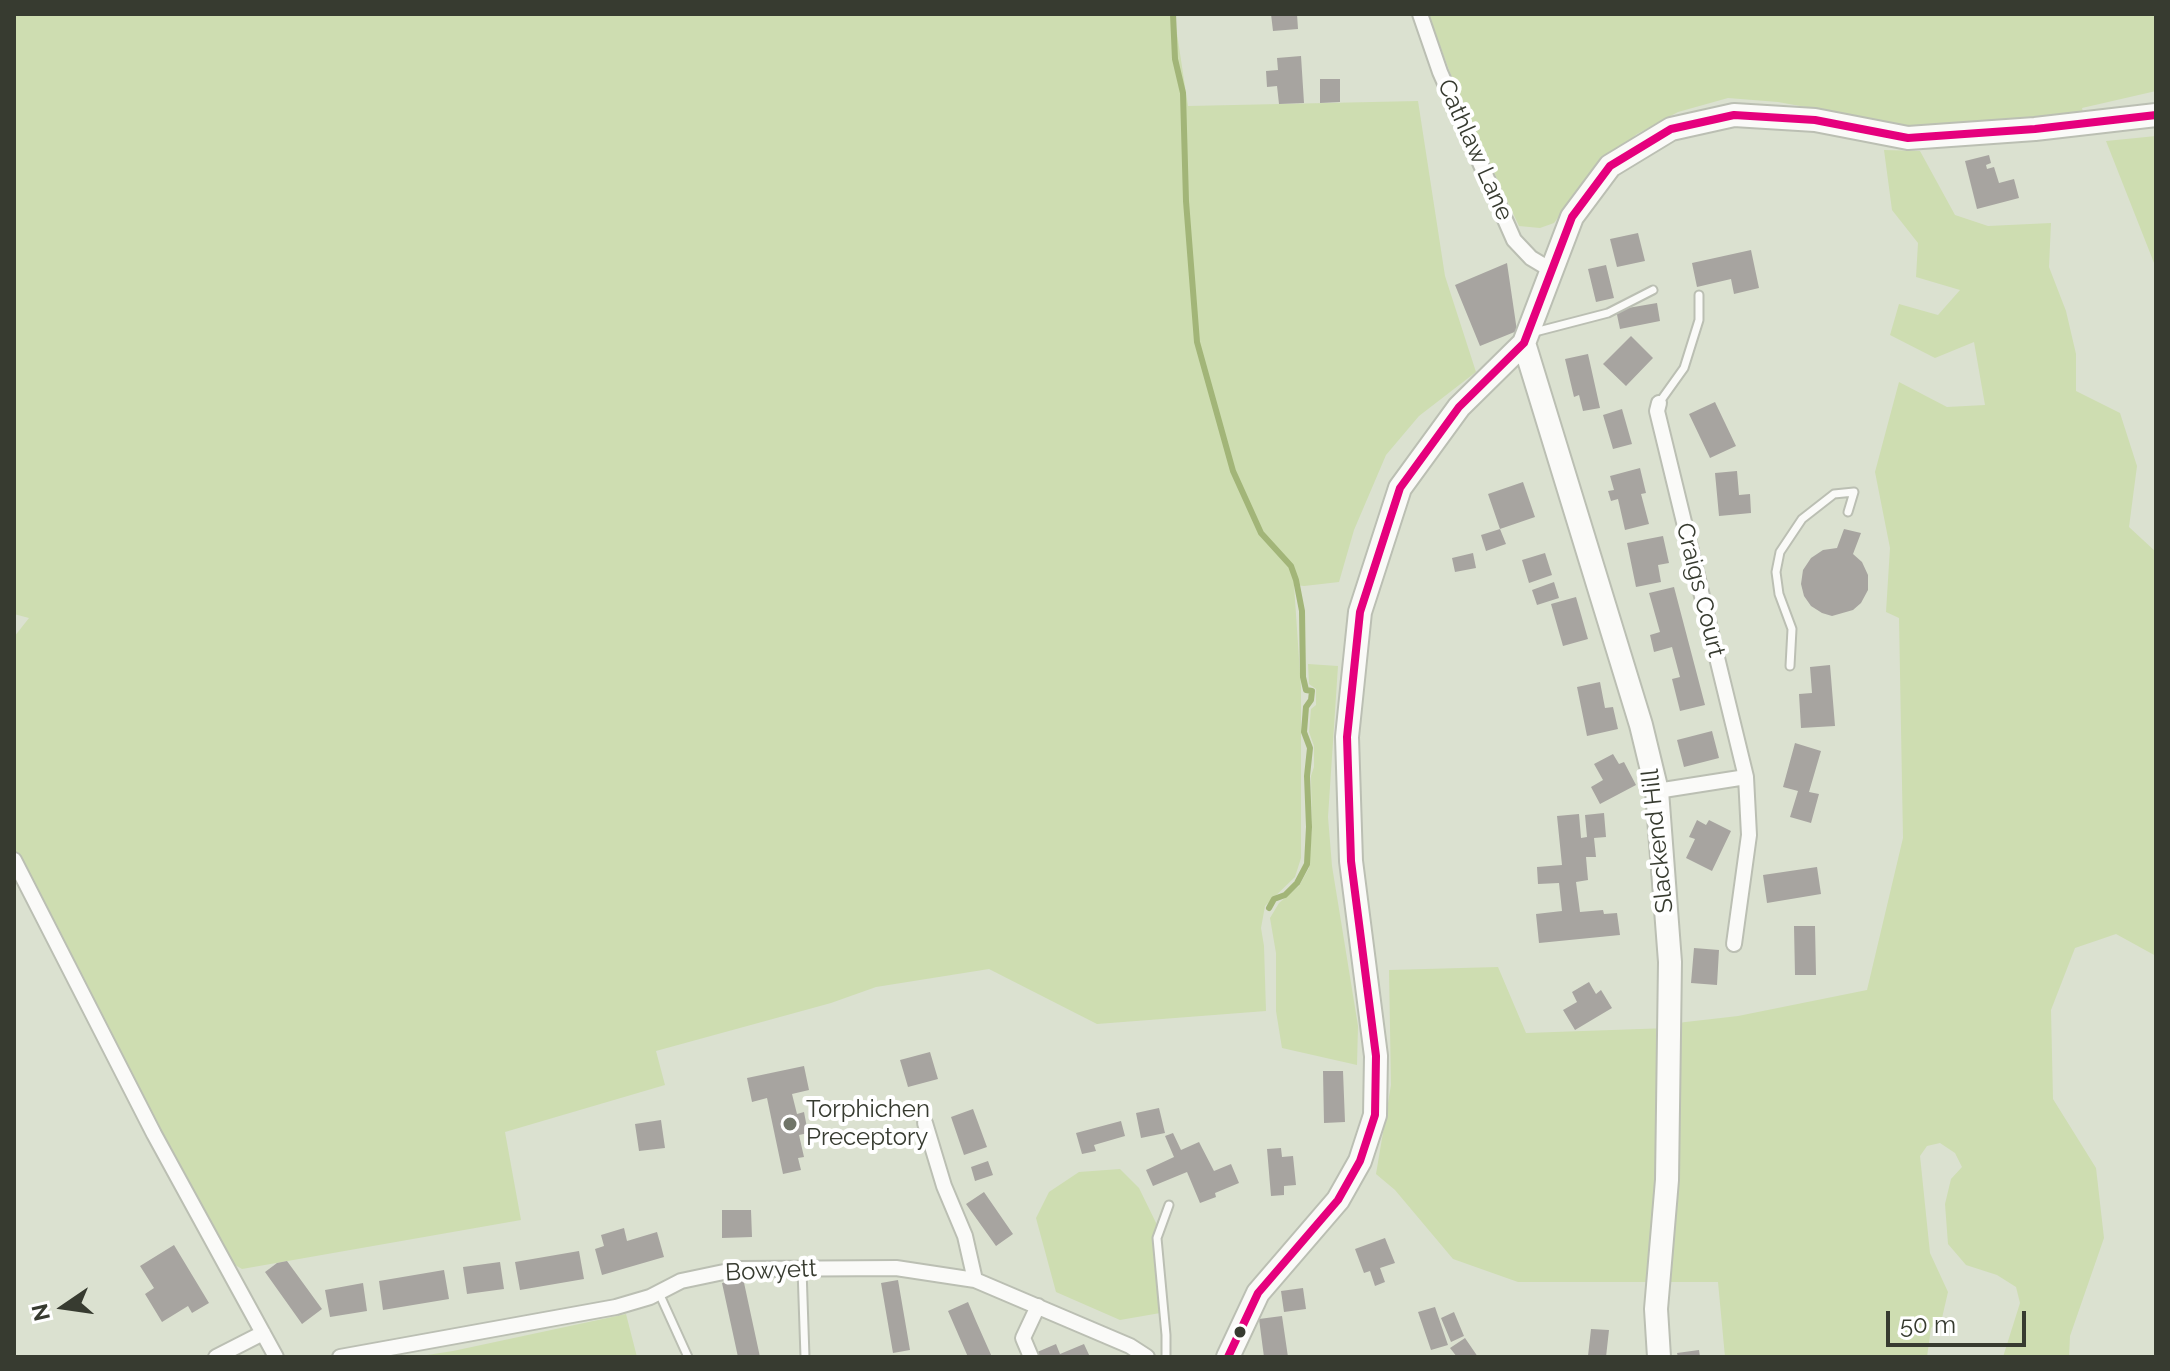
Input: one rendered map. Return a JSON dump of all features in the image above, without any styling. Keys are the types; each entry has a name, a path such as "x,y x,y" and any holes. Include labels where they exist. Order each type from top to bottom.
{"main road":[{"path":"1228,1357 1258,1293 1338,1200 1360,1161 1375,1115 1376,1056 1351,861 1347,737 1360,612 1400,488 1459,407 1525,339 1572,217 1610,166 1671,129 1734,115 1815,120 1908,138 2035,129 2156,115"},
{"name":"Slackend Hill","path":"1525,339 1641,725 1657,791 1670,962 1667,1180 1656,1309 1659,1357"}],"street":[{"name":"Cathlaw Lane","path":"1420,14 1440,72 1514,240 1531,258 1551,270"},
{"name":"Craigs Court","path":"1659,403 1657,411 1746,777 1749,835 1734,944"},
{"path":"1657,791 1746,777"},
{"path":"14,860 154,1134 276,1357"},
{"path":"925,1123 944,1186 965,1236 975,1280"},
{"name":"Bowyett","path":"340,1357 616,1307 659,1293 681,1281 738,1269 896,1268 975,1280 1130,1346 1147,1357"},
{"path":"1031,1357 1023,1338 1038,1306"},
{"path":"216,1357 263,1333"}],"lane":[{"path":"1525,339 1608,313 1653,290"},
{"path":"1659,403 1684,368 1699,320 1699,295"},
{"path":"1790,666 1792,629 1779,594 1776,572 1780,552 1802,519 1834,494 1854,492 1848,512"},
{"path":"1166,1357 1157,1238 1169,1205"},
{"path":"802,1269 805,1357"},
{"path":"659,1293 688,1357"}],"green space":[{"path":"14,14 1174,14 1188,106 1418,101 1445,276 1476,372 1419,416 1386,455 1354,530 1339,582 1294,585 1301,688 1301,858 1295,877 1265,906 1261,928 1266,1011 1097,1024 989,969 876,987 831,1003 656,1051 665,1085 505,1132 521,1220 242,1269 228,1261 14,854 14,637 29,618 14,614"},
{"path":"1428,14 2156,14 2156,91 2082,108 2084,116 1965,129 1905,125 1778,102 1728,98 1678,112 1637,134 1595,169 1554,223 1540,228 1519,226 1460,99"},
{"path":"2156,136 2156,268 2106,141"},
{"path":"1884,150 1920,151 1955,215 1988,226 2051,223 2049,267 2066,311 2076,354 2076,391 2120,413 2137,466 2129,527 2156,552 2156,956 2116,934 2075,948 2051,1010 2053,1099 2096,1168 2104,1238 2070,1336 2069,1357 2003,1357 2020,1303 2016,1287 1997,1275 1966,1265 1948,1244 1945,1204 1951,1179 1962,1167 1955,1153 1940,1143 1927,1146 1920,1156 1930,1253 1948,1292 1942,1318 1931,1328 1927,1357 1725,1357 1718,1282 1518,1282 1453,1259 1395,1190 1376,1174 1391,1085 1389,970 1498,967 1526,1033 1669,1028 1677,1023 1738,1016 1867,990 1903,838 1899,618 1886,612 1890,548 1875,472 1899,382 1947,407 1985,405 1974,342 1935,358 1890,335 1899,304 1938,315 1960,290 1916,277 1918,243 1892,210"},
{"path":"1308,664 1338,666 1328,817 1332,866 1358,1026 1357,1065 1282,1048 1276,1011 1276,953 1270,918 1279,903 1299,886 1309,868 1314,746 1309,732 1311,709 1316,705 1316,689 1309,684"},
{"path":"1120,1169 1139,1188 1160,1231 1166,1312 1120,1320 1056,1292 1036,1218 1049,1192 1079,1172"},
{"path":"626,1314 637,1357 414,1357 453,1351"}],"building":[{"path":"1271,14 1297,14 1298,29 1273,31"},
{"path":"1301,56 1304,103 1279,104 1277,86 1267,87 1266,71 1278,70 1277,58"},
{"path":"1320,79 1340,79 1340,102 1320,103"},
{"path":"1989,155 1991,163 1986,165 1987,169 1994,167 1999,183 2014,179 2019,198 1977,209 1965,161"},
{"path":"1638,233 1645,261 1617,267 1610,239"},
{"path":"1751,250 1759,288 1734,294 1731,279 1697,287 1692,263"},
{"path":"1507,263 1517,331 1480,346 1455,285"},
{"path":"1606,265 1614,298 1596,302 1588,269"},
{"path":"1657,303 1660,321 1620,329 1616,310"},
{"path":"1631,336 1653,358 1626,386 1603,364"},
{"path":"1588,354 1600,408 1583,411 1579,395 1574,397 1565,359"},
{"path":"1715,402 1736,446 1710,458 1689,414"},
{"path":"1622,409 1632,444 1613,449 1603,415"},
{"path":"1640,468 1646,493 1641,494 1649,524 1625,530 1618,499 1611,501 1608,491 1614,490 1610,476"},
{"path":"1737,471 1739,495 1750,494 1751,513 1719,516 1715,473"},
{"path":"1523,482 1535,517 1500,529 1488,494"},
{"path":"1500,529 1506,544 1486,551 1481,535"},
{"path":"1844,529 1861,533 1853,554 1862,562 1868,575 1868,590 1853,610 1832,616 1811,606 1801,584 1803,570 1811,558 1823,550 1837,548"},
{"path":"1663,536 1669,563 1658,565 1661,582 1636,587 1627,543"},
{"path":"1473,553 1476,568 1455,572 1452,558"},
{"path":"1545,553 1552,575 1529,583 1522,560"},
{"path":"1554,582 1559,598 1537,605 1532,590"},
{"path":"1674,587 1705,705 1680,711 1672,679 1680,677 1672,647 1654,652 1650,635 1660,632 1649,593"},
{"path":"1576,597 1588,639 1563,646 1551,604"},
{"path":"1830,665 1835,726 1801,728 1799,694 1812,693 1810,667"},
{"path":"1600,682 1605,708 1613,707 1618,729 1587,736 1577,687"},
{"path":"1712,731 1719,758 1684,767 1677,740"},
{"path":"1795,743 1821,751 1809,792 1819,794 1811,823 1790,817 1798,791 1783,787"},
{"path":"1613,754 1619,764 1624,762 1636,785 1600,804 1591,787 1603,780 1594,764"},
{"path":"1604,813 1606,837 1594,838 1596,857 1586,857 1588,880 1576,882 1580,912 1603,910 1604,914 1617,913 1620,935 1539,943 1536,914 1562,911 1559,883 1538,884 1537,867 1562,865 1557,816 1579,814 1581,838 1587,837 1585,815"},
{"path":"1697,820 1706,825 1709,820 1731,831 1712,871 1686,858 1695,839 1689,837"},
{"path":"1817,867 1821,894 1767,903 1763,875"},
{"path":"1794,926 1815,926 1816,975 1795,975"},
{"path":"1694,948 1719,950 1717,985 1691,983"},
{"path":"1589,982 1596,994 1601,990 1612,1008 1575,1030 1563,1010 1577,1002 1572,992"},
{"path":"930,1052 938,1079 908,1087 900,1060"},
{"name":"Torphichen Preceptory","path":"804,1066 809,1090 792,1094 797,1114 804,1112 808,1133 799,1135 804,1157 798,1158 801,1170 783,1174 767,1098 752,1102 747,1078"},
{"path":"1323,1071 1343,1071 1345,1122 1324,1123"},
{"path":"1159,1108 1165,1133 1141,1138 1136,1113"},
{"path":"973,1109 987,1147 964,1155 951,1117"},
{"path":"661,1120 665,1148 639,1151 635,1124"},
{"path":"1121,1121 1125,1136 1094,1145 1096,1151 1082,1154 1076,1133"},
{"path":"1173,1133 1181,1150 1199,1142 1214,1171 1231,1164 1239,1183 1200,1203 1187,1172 1153,1186 1146,1170 1174,1157 1165,1136"},
{"path":"1281,1148 1282,1157 1293,1156 1296,1185 1284,1186 1284,1195 1271,1196 1267,1149"},
{"path":"988,1161 993,1175 975,1181 971,1167"},
{"path":"984,1192 1013,1234 996,1246 966,1204"},
{"path":"722,1210 751,1210 752,1237 722,1238"},
{"path":"624,1228 627,1241 657,1232 664,1257 602,1275 595,1249 604,1246 601,1235"},
{"path":"1385,1238 1395,1263 1380,1268 1385,1282 1375,1286 1370,1271 1364,1273 1355,1249"},
{"path":"174,1245 209,1303 192,1313 188,1306 162,1322 145,1294 154,1288 140,1266"},
{"path":"579,1251 584,1279 520,1290 515,1262"},
{"path":"287,1261 322,1309 302,1324 265,1272 277,1263"},
{"path":"500,1262 504,1289 467,1294 463,1267"},
{"path":"444,1270 449,1299 383,1310 379,1281"},
{"path":"743,1278 760,1357 738,1357 722,1283"},
{"path":"898,1280 910,1350 893,1353 881,1283"},
{"path":"363,1283 367,1311 330,1317 325,1290"},
{"path":"1303,1288 1306,1309 1284,1312 1281,1291"},
{"path":"968,1302 992,1357 968,1357 948,1311"},
{"path":"1435,1307 1448,1345 1431,1350 1418,1312"},
{"path":"1454,1312 1464,1336 1451,1342 1441,1318"},
{"path":"1282,1316 1288,1357 1264,1357 1259,1319"},
{"path":"1591,1329 1609,1330 1606,1357 1588,1356"},
{"path":"1465,1338 1478,1357 1457,1357 1450,1348"},
{"path":"1056,1344 1060,1354 1084,1344 1090,1357 1037,1357 1035,1353"},
{"path":"1699,1350 1700,1357 1678,1357 1677,1353"}],"waterway":[{"path":"1173,14 1175,59 1183,93 1186,201 1197,342 1233,471 1261,533 1291,566 1296,580 1302,611 1303,677 1306,690 1312,691 1306,707 1304,732 1310,748 1307,864 1297,883 1285,895 1274,899 1269,908"}],"transit line":[{"path":"1228,1357 1258,1293 1338,1200 1360,1161 1375,1115 1376,1056 1351,861 1347,737 1360,612 1400,488 1459,407 1524,343 1572,217 1610,166 1671,129 1734,115 1815,120 1908,138 2035,129 2156,115"}],"place":[{"name":"Torphichen Preceptory","path":"790,1124"}]}
